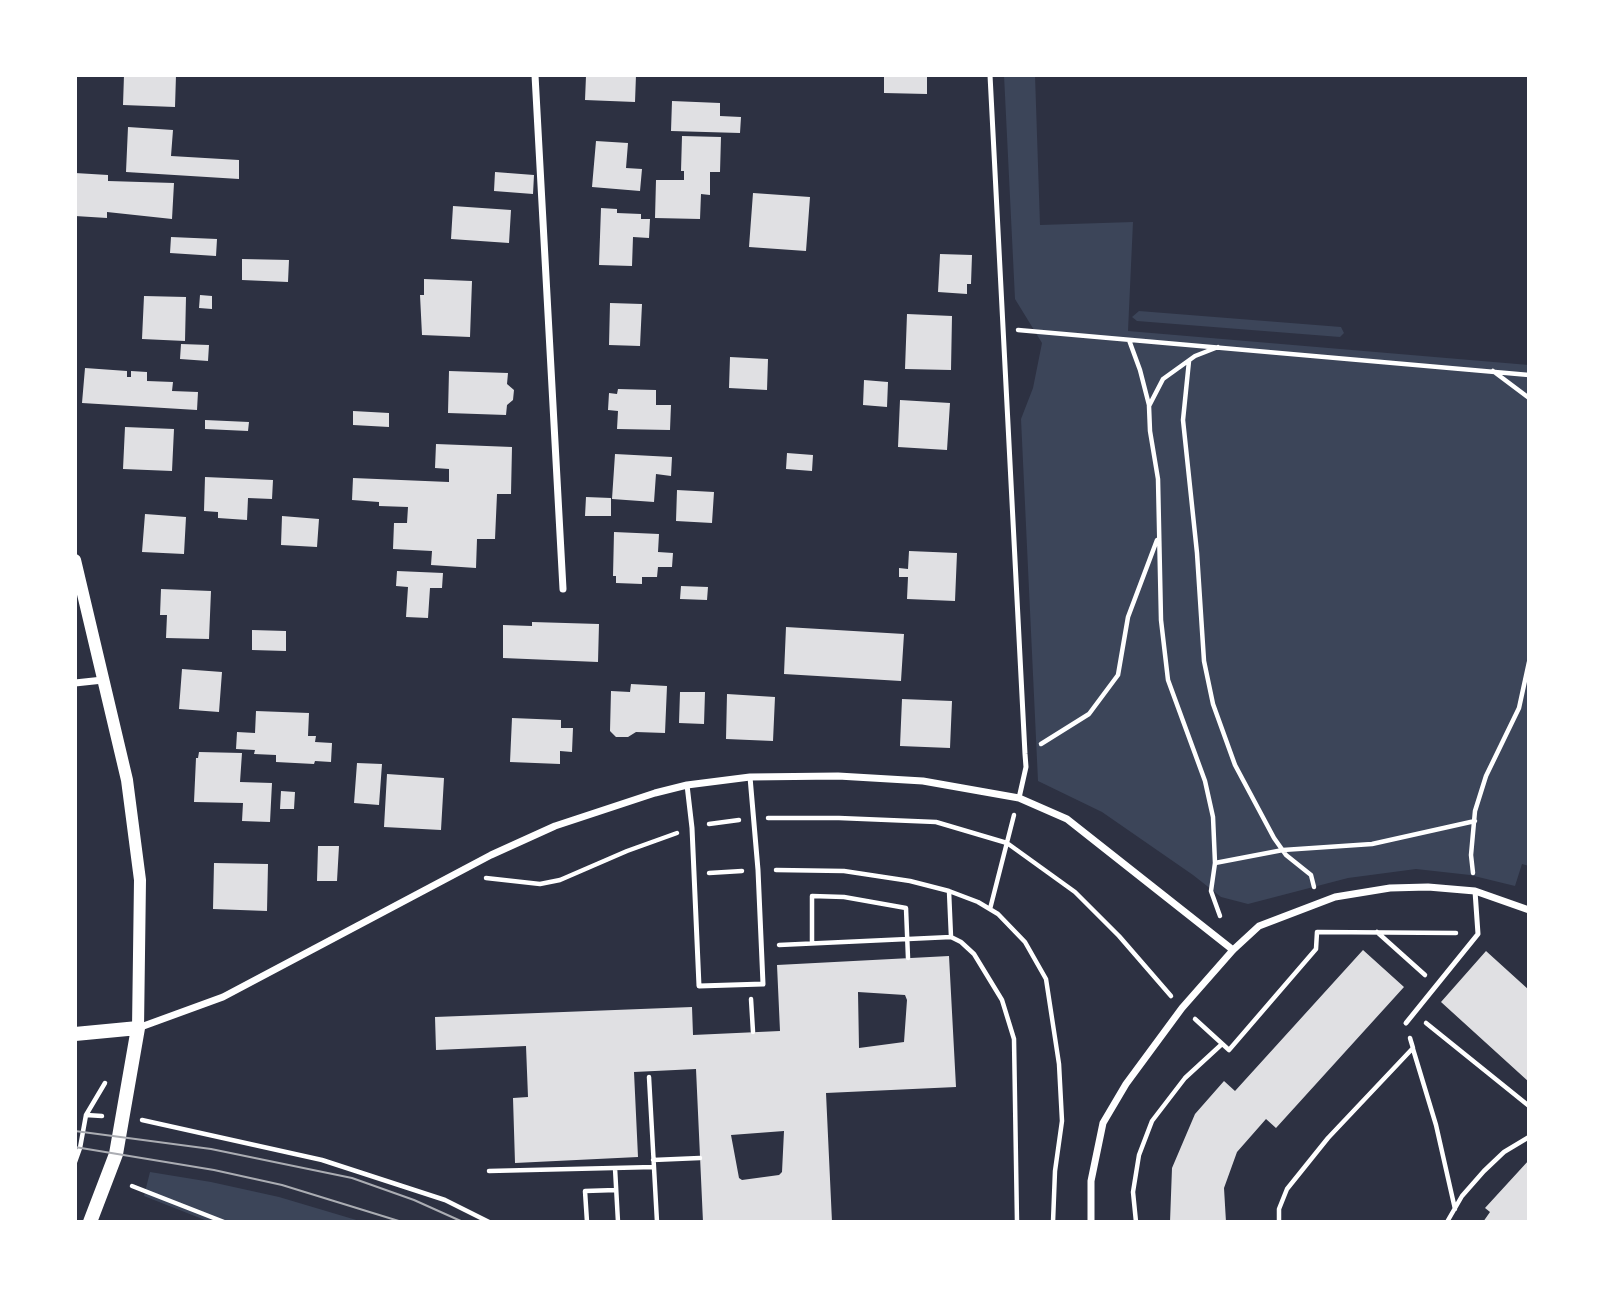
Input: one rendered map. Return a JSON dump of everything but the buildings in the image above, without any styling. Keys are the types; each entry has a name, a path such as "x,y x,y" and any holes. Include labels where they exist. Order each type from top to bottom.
{"main road":[{"path":"75,1034 138,1028 116,1154 90,1222"}],"street":[{"path":"535,75 563,589"},
{"path":"75,560 127,780 140,880 138,1028 223,997 491,855 555,827 639,797 687,785 750,777 838,776 923,781 1019,798 1067,820 1233,950"},
{"path":"75,683 103,680"},
{"path":"1091,1222 1091,1181 1103,1122 1126,1084 1182,1008 1233,950 1259,926 1335,897 1390,888 1428,887 1475,891 1529,910"}],"lane":[{"path":"990,75 1026,767 1019,798"},
{"path":"687,785 692,828 699,986 763,984 758,870 750,777"},
{"path":"1406,1023 1478,934 1475,891"}],"path":[{"path":"1003,328 1529,374"},
{"path":"1128,340 1140,370 1149,406 1158,479 1161,621 1168,680 1205,781 1213,817 1215,863 1211,891 1233,950"},
{"path":"1149,406 1163,379 1189,360 1218,347"},
{"path":"1189,360 1183,420 1197,553 1203,661 1213,704 1235,765 1283,850 1311,875 1318,903"},
{"path":"1492,371 1529,398"},
{"path":"1025,754 1089,715 1118,675 1128,617 1159,535"},
{"path":"1475,891 1471,855 1475,821 1486,776 1519,708 1529,662"},
{"path":"990,909 1019,798"},
{"path":"454,875 540,884 560,880 626,851 692,828 727,821 839,818 936,822 1006,843 1075,892 1119,936 1182,1008 1229,1050 1316,949 1317,932 1478,934"},
{"path":"1215,863 1283,850 1372,844 1475,821"},
{"path":"694,874 758,870 845,872 910,881 949,891 978,902 998,914 1025,942 1046,979 1059,1064 1062,1121 1054,1181 1053,1222"},
{"path":"949,891 951,937"},
{"path":"813,943 812,896 844,897 906,908 908,958"},
{"path":"1376,932 1437,985"},
{"path":"774,945 951,937 974,954 1002,1000 1014,1039 1017,1222"},
{"path":"750,985 752,1032"},
{"path":"1414,1013 1529,1106"},
{"path":"1406,1023 1436,1125 1455,1209"},
{"path":"1136,1222 1133,1192 1139,1155 1152,1121 1185,1078 1222,1044"},
{"path":"1279,1222 1279,1209 1293,1182 1328,1138 1413,1048"},
{"path":"649,1077 657,1222"},
{"path":"146,1121 322,1160 445,1200 489,1222"},
{"path":"1447,1222 1484,1171 1504,1152 1529,1137"},
{"path":"489,1171 615,1168 700,1158"},
{"path":"615,1168 618,1222"},
{"path":"132,1186 223,1222"},
{"path":"587,1222 585,1191 616,1190"}],"shaded area":[{"path":"1004,75 1035,75 1040,225 1133,222 1128,331 1529,365 1529,866 1522,864 1515,886 1470,875 1416,869 1348,878 1248,904 1221,897 1102,812 1038,781 1021,419 1033,388 1042,343 1015,299"},
{"path":"1139,311 1341,327 1344,333 1340,337 1137,321 1132,317"},
{"path":"150,1172 279,1197 363,1222 210,1222 144,1196"}],"tram line":[{"path":"75,1131 211,1149 352,1178 414,1200 463,1222"},
{"path":"75,1147 214,1170 282,1185 402,1222"}]}
